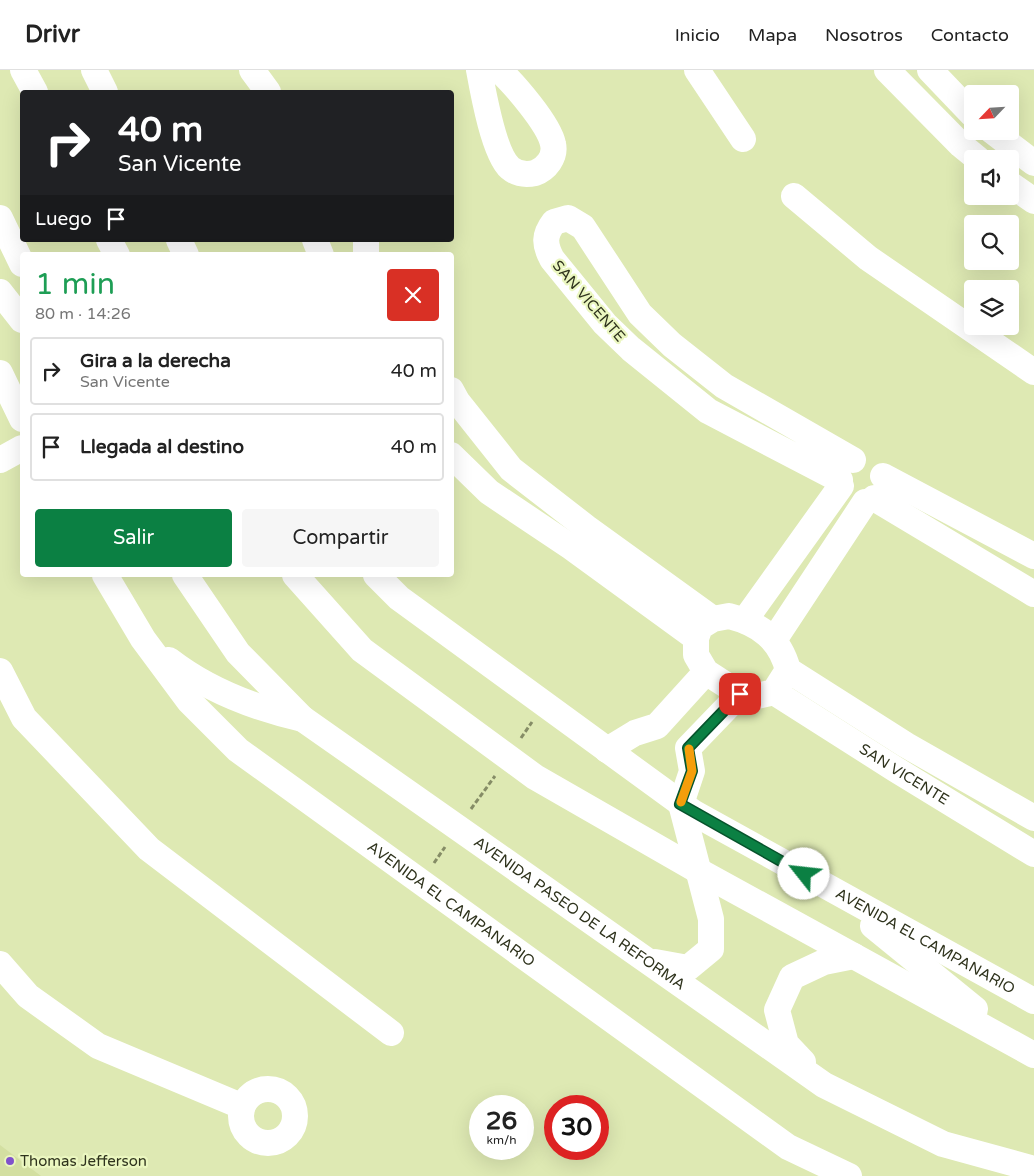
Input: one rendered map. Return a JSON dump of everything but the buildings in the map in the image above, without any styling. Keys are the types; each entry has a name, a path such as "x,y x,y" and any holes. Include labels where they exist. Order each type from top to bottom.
{"street":[{"path":"23,70 34,90"},
{"path":"94,70 104,90"},
{"path":"252,70 267,90"},
{"path":"274,70 277,90"},
{"path":"479,70 500,154 510,168 520,174 531,174 543,170 552,158 554,144 530,105 499,70"},
{"path":"697,70 742,139"},
{"path":"887,70 967,150"},
{"path":"930,70 964,106"},
{"path":"492,121 530,105"},
{"path":"1004,140 1034,163"},
{"path":"1019,190 1034,200"},
{"path":"794,196 868,258 1034,372"},
{"path":"0,218 20,260"},
{"name":"SAN VICENTE","path":"568,218 583,227 640,314 672,345 845,476 708,412 631,349 605,324 552,258 546,247 546,232 554,222 568,218"},
{"path":"0,292 20,317"},
{"path":"0,373 13,412"},
{"path":"454,396 511,469 579,538"},
{"path":"454,458 489,492 579,538 704,628"},
{"path":"745,620 845,476 862,458 872,461 879,467 874,492 774,640"},
{"path":"845,476 846,495 855,501 874,492 1034,556"},
{"path":"874,492 1034,594"},
{"name":"AVENIDA EL CAMPANARIO","path":"106,577 143,640 189,701 238,750 788,1147 849,1176"},
{"name":"AVENIDA PASEO DE LA REFORMA","path":"185,577 238,653 303,719 824,1085 943,1144 1034,1169"},
{"path":"297,577 362,650 535,777 697,870 1031,1053"},
{"name":"AVENIDA EL CAMPANARIO","path":"378,577 399,598 680,804 1034,1001"},
{"path":"729,616 745,620 774,640 785,657 788,670 774,692 757,696 740,694 706,672 696,655 704,628 729,616"},
{"path":"143,640 191,677 226,695 260,709 303,719"},
{"name":"SAN VICENTE","path":"788,670 906,745 1034,818"},
{"path":"0,671 24,718 149,849 391,1033"},
{"path":"607,750 635,733 657,726 706,672"},
{"name":"SAN VICENTE","path":"774,692 894,769 1034,854"},
{"path":"688,748 740,694"},
{"path":"646,960 688,968 711,949 710,919 680,804 692,771 688,748 657,726"},
{"path":"894,769 906,745"},
{"path":"820,883 1031,1053"},
{"path":"824,1085 786,1044 777,1010 792,977 824,962 854,956"},
{"path":"0,964 28,996 98,1046 241,1106"}],"path":[{"path":"421,882 544,704"}],"shaded area":[{"name":"Thomas Jefferson","path":"0,1145 41,1176 0,1176"}],"slow traffic":[{"path":"681,802 692,771 689,749"}],"place":[{"name":"Thomas Jefferson","path":"10,1161"}],"route":[{"path":"740,694 688,748 692,771 680,804 694,814 804,874"}]}
